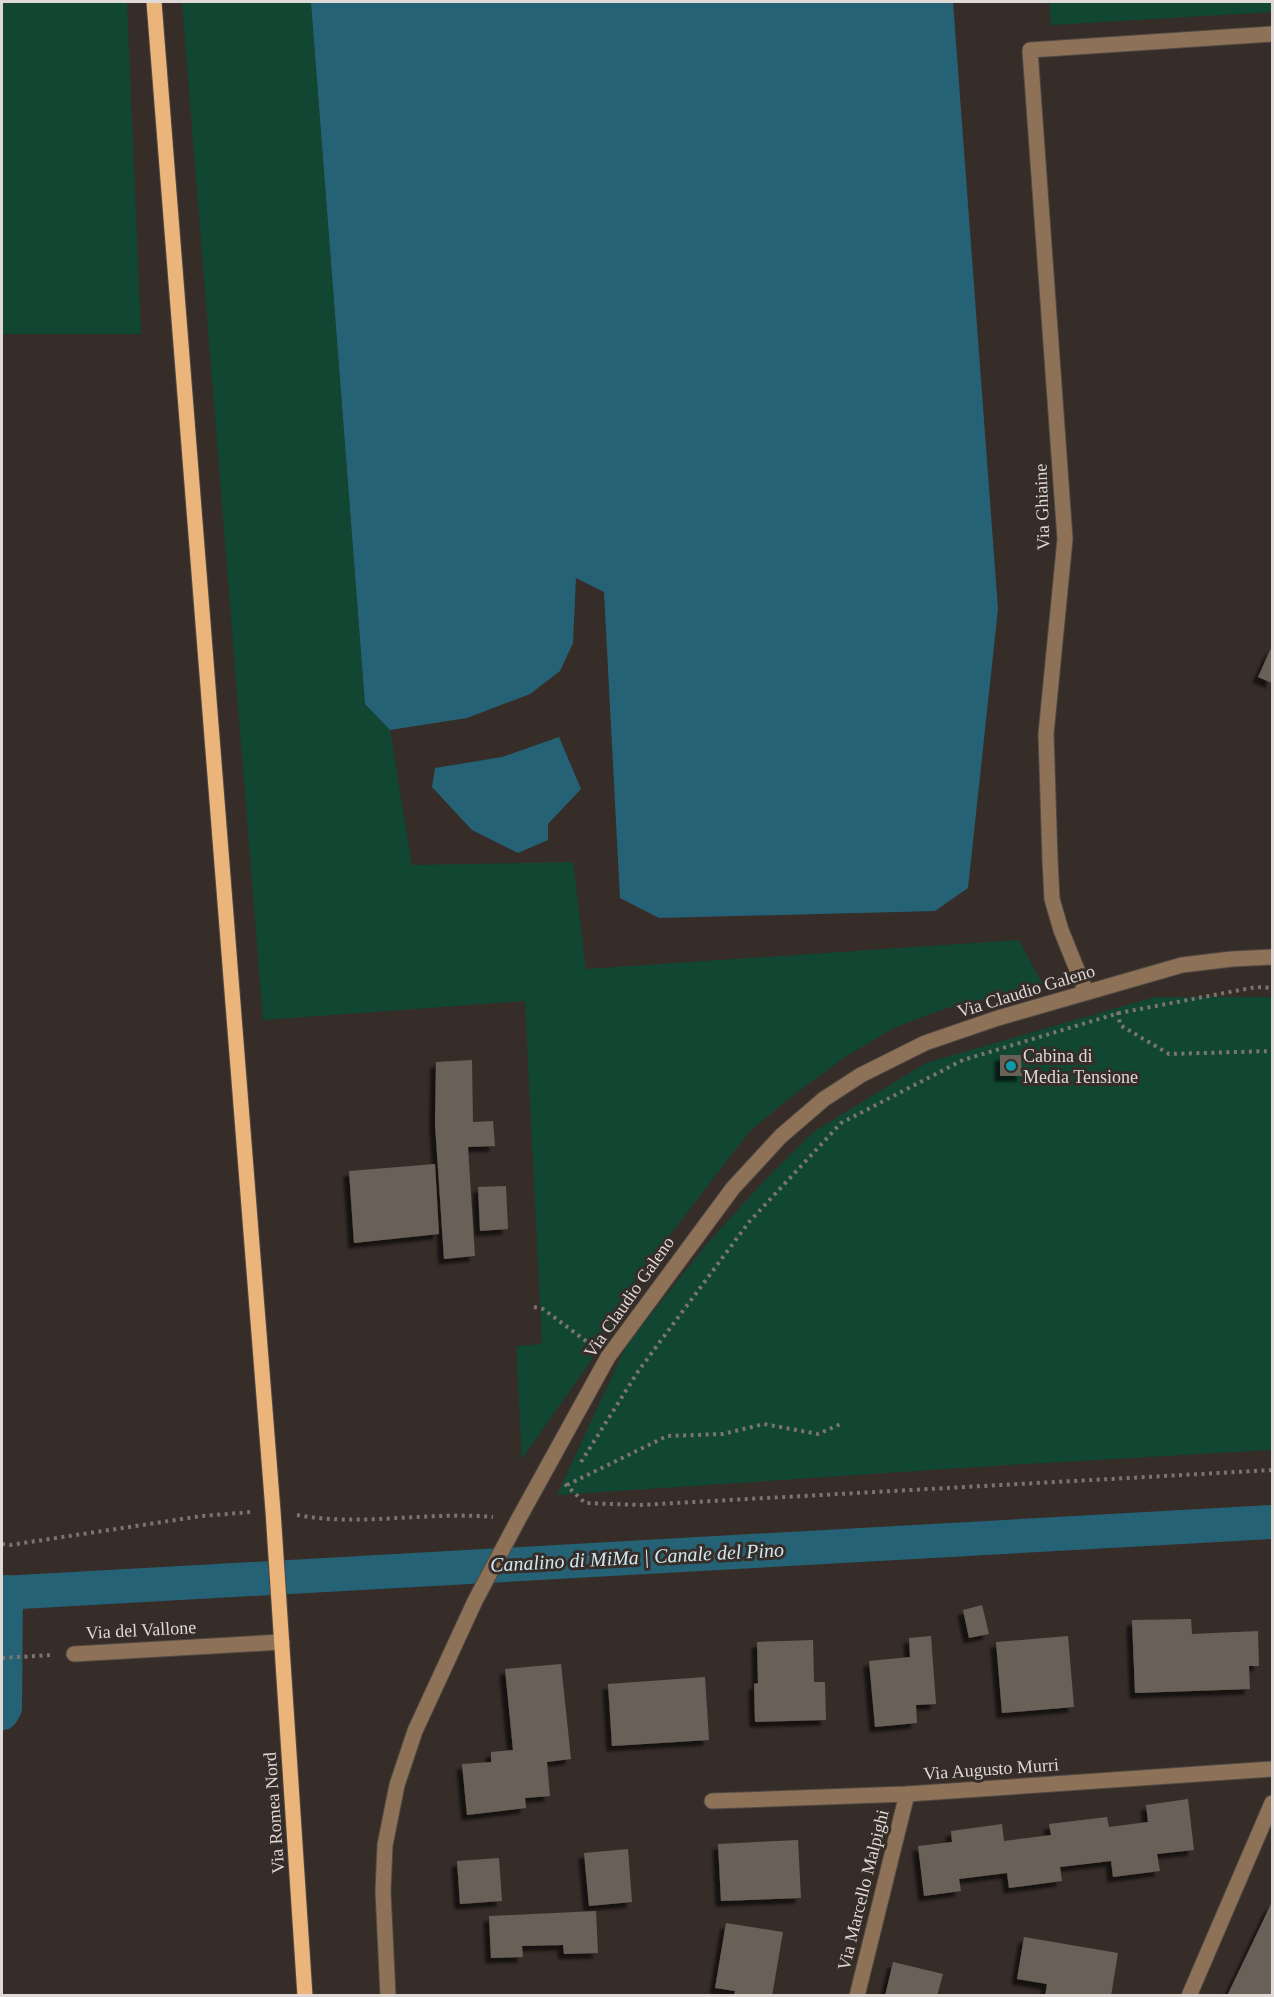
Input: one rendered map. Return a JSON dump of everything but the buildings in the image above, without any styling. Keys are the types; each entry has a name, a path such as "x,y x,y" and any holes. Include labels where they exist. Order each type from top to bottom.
{"main road":[{"name":"Via Romea Nord","path":"154,2 273,1511 305,1995"}],"street":[{"name":"Via Ghiaine","path":"1086,992 1061,930 1052,899 1050,870 1046,734 1065,539 1030,50 1272,34"},
{"name":"Via Claudio Galeno","path":"388,1995 383,1892 385,1845 397,1785 415,1731 475,1601 608,1358 733,1188 781,1136 824,1099 861,1075 926,1043 998,1018 1182,965 1272,957"},
{"name":"Via del Vallone","path":"74,1654 281,1635"},
{"name":"Via Augusto Murri","path":"712,1801 907,1794 1272,1769"},
{"name":"Via Marcello Malpighi","path":"858,1995 907,1794"},
{"path":"1189,1995 1272,1803"}],"path":[{"path":"1115,985 1120,1025 1169,1054 1272,1051"},
{"path":"578,1466 639,1370 749,1222 841,1123 963,1060 1119,1013 1256,987 1272,988"},
{"path":"534,1307 543,1309 562,1322 608,1358"},
{"path":"566,1485 667,1436 723,1434 764,1424 818,1434 843,1423"},
{"path":"548,1466 585,1503 640,1505 1272,1470"},
{"path":"566,1485 572,1475"},
{"path":"2,1544 10,1545 202,1515 273,1511 322,1520 450,1516 518,1520"},
{"name":"Via del Vallone","path":"2,1658 74,1654"}],"green space":[{"path":"2,2 127,2 141,334 2,334"},
{"path":"182,2 311,2 365,704 390,730 412,865 573,862 586,969 1019,940 1045,989 989,998 944,1009 896,1027 845,1057 787,1100 749,1132 636,1279 590,1362 522,1459 516,1346 542,1344 525,1001 263,1020"},
{"path":"1049,2 1272,2 1272,12 1051,25"},
{"path":"1155,997 1272,997 1272,1450 557,1495 626,1346 705,1246 762,1183 813,1132 926,1063"}],"water":[{"path":"311,2 953,2 998,609 968,888 935,911 659,918 620,898 604,592 576,578 573,643 560,671 530,694 467,718 390,730 365,704"},
{"path":"559,737 581,789 548,824 548,840 518,853 472,830 432,787 435,768 502,757"}],"waterway":[{"name":"Canalino di MiMa | Canale del Pino","path":"2,1593 1272,1522"},
{"path":"2,1713 5,1708 6,1592"}],"place":[{"name":"Cabina di Media Tensione","path":"1011,1066"}]}
